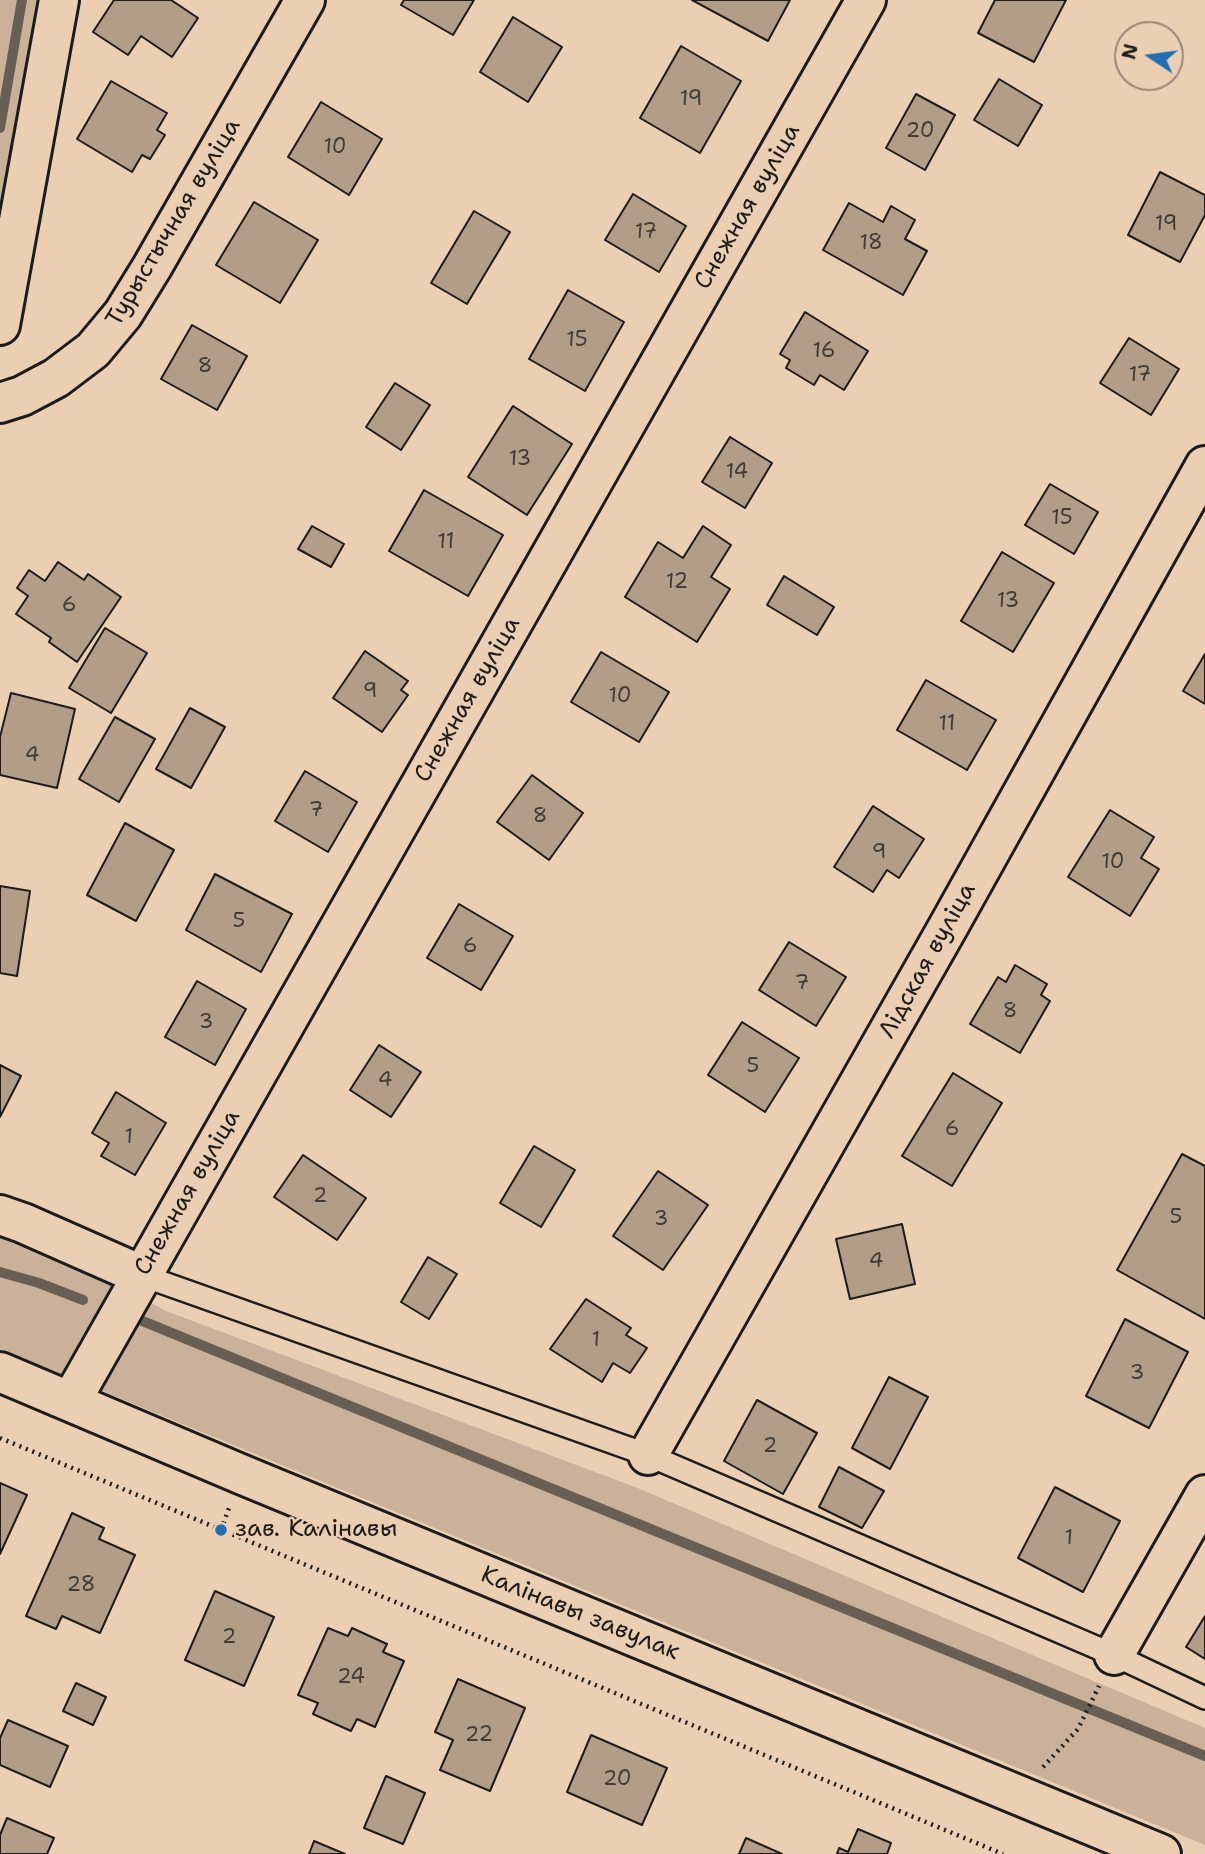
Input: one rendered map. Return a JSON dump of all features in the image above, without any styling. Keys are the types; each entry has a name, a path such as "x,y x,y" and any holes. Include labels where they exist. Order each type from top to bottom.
{"street":[{"path":"0,324 59,0"},
{"name":"Турыстычная вуліца","path":"0,403 22,396 56,378 93,350 123,314 305,0"},
{"name":"Снежная вуліца","path":"71,1401 866,0"},
{"name":"Лідская вуліца","path":"648,1455 948,927 1205,466"},
{"path":"0,1215 141,1275"},
{"name":"Калінавы завулак","path":"0,1372 1161,1854"},
{"path":"1114,1655 1205,1495"}],"lane":[{"path":"141,1275 648,1455 1114,1655 1205,1698"}],"path":[{"path":"0,1438 1003,1854"},
{"path":"1019,1794 1078,1729 1096,1693"}],"shaded area":[{"path":"0,0 39,0 0,226"},
{"path":"0,1227 25,1234 166,1311 635,1487 1205,1728 1205,1845 0,1349"}],"building":[{"path":"114,0 171,0 198,18 172,57 141,36 128,55 93,32"},
{"path":"404,0 474,0 453,35 401,5"},
{"path":"692,0 790,0 768,41"},
{"path":"995,0 1066,0 1034,62 978,33"},
{"path":"513,17 562,47 528,102 480,72"},
{"path":"681,46 741,81 700,153 640,118"},
{"path":"999,79 1042,105 1018,146 974,120"},
{"path":"111,81 167,113 157,130 165,135 150,159 142,155 132,172 77,139"},
{"path":"916,94 955,115 925,170 886,148"},
{"path":"321,102 382,139 349,195 288,157"},
{"path":"1160,172 1205,195 1205,215 1180,262 1128,235"},
{"path":"633,194 686,226 659,272 605,240"},
{"path":"254,202 318,240 280,303 216,265"},
{"path":"849,203 883,222 891,206 915,220 905,239 927,251 903,295 823,250"},
{"path":"474,211 510,232 467,304 431,283"},
{"path":"568,290 624,322 585,391 529,359"},
{"path":"805,312 868,351 844,390 820,375 814,385 786,368 790,360 780,354"},
{"path":"192,325 247,356 217,410 161,379"},
{"path":"1129,338 1179,369 1151,415 1100,383"},
{"path":"395,383 430,405 401,450 366,427"},
{"path":"513,406 572,444 527,515 468,477"},
{"path":"730,437 772,463 745,508 702,482"},
{"path":"1050,484 1098,512 1074,554 1025,525"},
{"path":"424,490 503,535 468,596 389,551"},
{"path":"312,526 344,544 331,567 298,549"},
{"path":"703,526 731,545 711,577 730,589 697,642 625,597 658,542 683,558"},
{"path":"1002,552 1054,583 1013,652 961,621"},
{"path":"58,562 84,580 88,574 121,597 77,662 49,642 51,638 16,614 28,596 17,588 29,570 45,581"},
{"path":"784,576 834,607 817,635 767,605"},
{"path":"105,628 147,653 111,713 69,688"},
{"path":"365,651 408,681 401,690 408,695 382,732 333,698"},
{"path":"601,652 669,692 639,742 571,702"},
{"path":"1205,654 1205,704 1183,691"},
{"path":"926,680 996,720 967,770 897,730"},
{"path":"11,693 75,709 57,788 0,775 0,737"},
{"path":"190,708 225,727 191,788 156,769"},
{"path":"115,717 155,739 119,802 79,779"},
{"path":"305,771 357,802 328,852 275,821"},
{"path":"532,775 583,813 549,860 497,822"},
{"path":"873,806 924,839 899,878 887,870 873,892 834,867"},
{"path":"1110,810 1154,837 1141,858 1159,869 1130,916 1068,877"},
{"path":"125,823 174,850 136,921 87,895"},
{"path":"215,874 292,914 261,972 186,930"},
{"path":"0,886 30,891 17,976 0,973"},
{"path":"459,904 513,936 481,990 427,958"},
{"path":"789,942 846,977 816,1026 759,990"},
{"path":"1015,965 1047,984 1041,995 1050,1001 1020,1053 970,1024 998,977 1006,982"},
{"path":"197,981 246,1009 215,1065 165,1037"},
{"path":"742,1022 799,1058 765,1112 708,1075"},
{"path":"379,1045 421,1072 391,1117 350,1090"},
{"path":"0,1065 21,1076 0,1117"},
{"path":"953,1073 1002,1103 952,1186 902,1156"},
{"path":"116,1092 166,1123 135,1175 101,1156 109,1143 92,1133"},
{"path":"534,1146 575,1170 541,1227 500,1203"},
{"path":"1182,1154 1205,1166 1205,1319 1117,1270"},
{"path":"303,1155 366,1198 337,1240 274,1197"},
{"path":"658,1171 708,1205 663,1270 613,1236"},
{"path":"902,1224 915,1284 850,1299 836,1239"},
{"path":"428,1257 457,1274 429,1319 401,1302"},
{"path":"586,1299 631,1328 626,1335 647,1348 630,1373 613,1363 602,1382 550,1349"},
{"path":"1125,1319 1188,1352 1149,1428 1086,1396"},
{"path":"889,1377 928,1397 890,1469 852,1448"},
{"path":"757,1400 817,1433 783,1494 724,1461"},
{"path":"839,1467 884,1491 862,1528 819,1507"},
{"path":"0,1483 27,1495 0,1554"},
{"path":"1055,1487 1120,1521 1083,1592 1018,1558"},
{"path":"72,1513 104,1528 99,1539 135,1555 100,1633 62,1616 56,1629 26,1616"},
{"path":"215,1591 274,1617 244,1686 185,1660"},
{"path":"1205,1616 1205,1659 1186,1647"},
{"path":"328,1628 348,1636 352,1628 387,1644 383,1652 404,1661 375,1727 357,1719 351,1731 313,1714 318,1703 298,1695"},
{"path":"458,1679 525,1708 490,1791 440,1770 453,1740 435,1732"},
{"path":"76,1683 106,1697 93,1725 63,1711"},
{"path":"8,1720 68,1746 50,1787 0,1765 0,1738"},
{"path":"591,1735 667,1768 642,1825 567,1792"},
{"path":"386,1776 425,1793 403,1844 364,1828"},
{"path":"7,1818 54,1838 47,1854 0,1854 0,1835"},
{"path":"858,1829 891,1843 887,1854 837,1854 839,1848 848,1852"},
{"path":"746,1838 782,1854 739,1854"},
{"path":"314,1841 345,1854 309,1854"}],"waterway":[{"path":"0,128 22,0"},
{"path":"0,1272 83,1300"},
{"path":"140,1320 1205,1756"}],"place":[{"name":"зав. Калінавы","path":"221,1530"}]}
